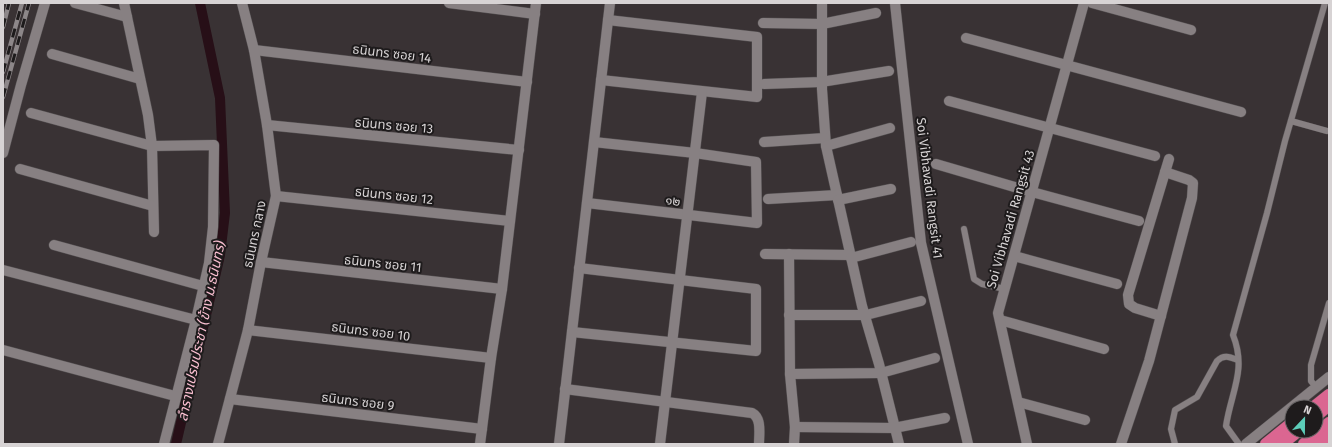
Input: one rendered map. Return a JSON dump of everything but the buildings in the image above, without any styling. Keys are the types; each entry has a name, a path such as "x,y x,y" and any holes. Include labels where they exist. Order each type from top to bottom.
{"highway":[{"path":"1304,444 1329,424"},
{"path":"1271,443 1284,431"},
{"path":"1319,444 1329,435"},
{"path":"1271,443 1284,437"}],"street":[{"path":"3,153 20,85 45,3"},
{"path":"75,3 127,17"},
{"path":"124,3 148,115 152,146 154,232"},
{"name":"ธนินทร กลาง","path":"218,444 248,330 276,196 267,125 254,50 242,3"},
{"path":"449,3 535,14"},
{"path":"480,444 502,289 536,3"},
{"path":"559,444 610,3"},
{"path":"822,3 822,82 826,142 862,306 866,315 899,444"},
{"name":"Soi Vibhavadi Rangsit 41","path":"895,3 921,243 968,444"},
{"name":"Soi Vibhavadi Rangsit 43","path":"1027,444 998,313 1084,3"},
{"path":"1092,3 1191,30"},
{"path":"763,22 822,24 876,13"},
{"path":"601,80 757,97 757,37 608,20"},
{"path":"966,38 1241,112"},
{"name":"ธนินทร ซอย 14","path":"254,50 527,82"},
{"path":"52,54 140,78"},
{"path":"764,84 822,82 889,70"},
{"path":"660,444 702,92"},
{"path":"949,101 1155,156"},
{"path":"31,113 152,146 214,144 212,243 196,320 175,396 164,444"},
{"name":"ธนินทร ซอย 13","path":"267,125 519,150"},
{"path":"764,142 826,142 890,128"},
{"path":"594,142 695,153"},
{"name":"๑๒","path":"587,203 756,223 756,162 695,153"},
{"path":"1161,316 1135,308 1129,304 1128,295 1169,159"},
{"path":"936,164 1139,221"},
{"path":"20,169 153,206"},
{"path":"1121,444 1149,360 1194,187 1193,183 1189,180 1165,172"},
{"path":"768,199 838,197 891,189"},
{"name":"ธนินทร ซอย 12","path":"276,196 510,221"},
{"path":"765,254 850,256 911,242"},
{"path":"54,245 203,286"},
{"path":"789,254 790,374 794,444"},
{"path":"1014,256 1117,284"},
{"name":"ธนินทร ซอย 11","path":"261,262 502,289"},
{"path":"572,332 756,351 756,289 579,268"},
{"path":"3,270 196,320"},
{"path":"789,315 866,315 921,301"},
{"path":"1000,320 1104,349"},
{"name":"ธนินทร ซอย 10","path":"248,330 491,358"},
{"path":"3,350 175,396"},
{"path":"790,374 881,373 935,358"},
{"path":"1246,444 1329,377"},
{"path":"566,389 752,413 756,415 758,422 759,444"},
{"name":"ธนินทร ซอย 9","path":"230,399 482,429"},
{"path":"1018,402 1085,420"},
{"path":"794,427 894,428 945,418"}],"lane":[{"path":"1240,444 1226,426 1239,373 1238,348 1233,335 1291,121 1325,3"},
{"path":"1291,121 1327,131"},
{"path":"964,229 974,279 982,284 1005,289"},
{"path":"1316,388 1311,381 1311,365 1329,303"},
{"path":"1175,444 1171,429 1175,410 1197,397 1217,361 1221,357 1228,356 1238,360"}],"waterway":[{"name":"ลำรางเปรมประชา (ข้าง ม.ธนินทร)","path":"176,444 220,255 225,213 220,98 200,3"}],"railway":[{"path":"3,27 9,3"},
{"path":"3,72 22,3"},
{"path":"3,97 29,3"}]}
